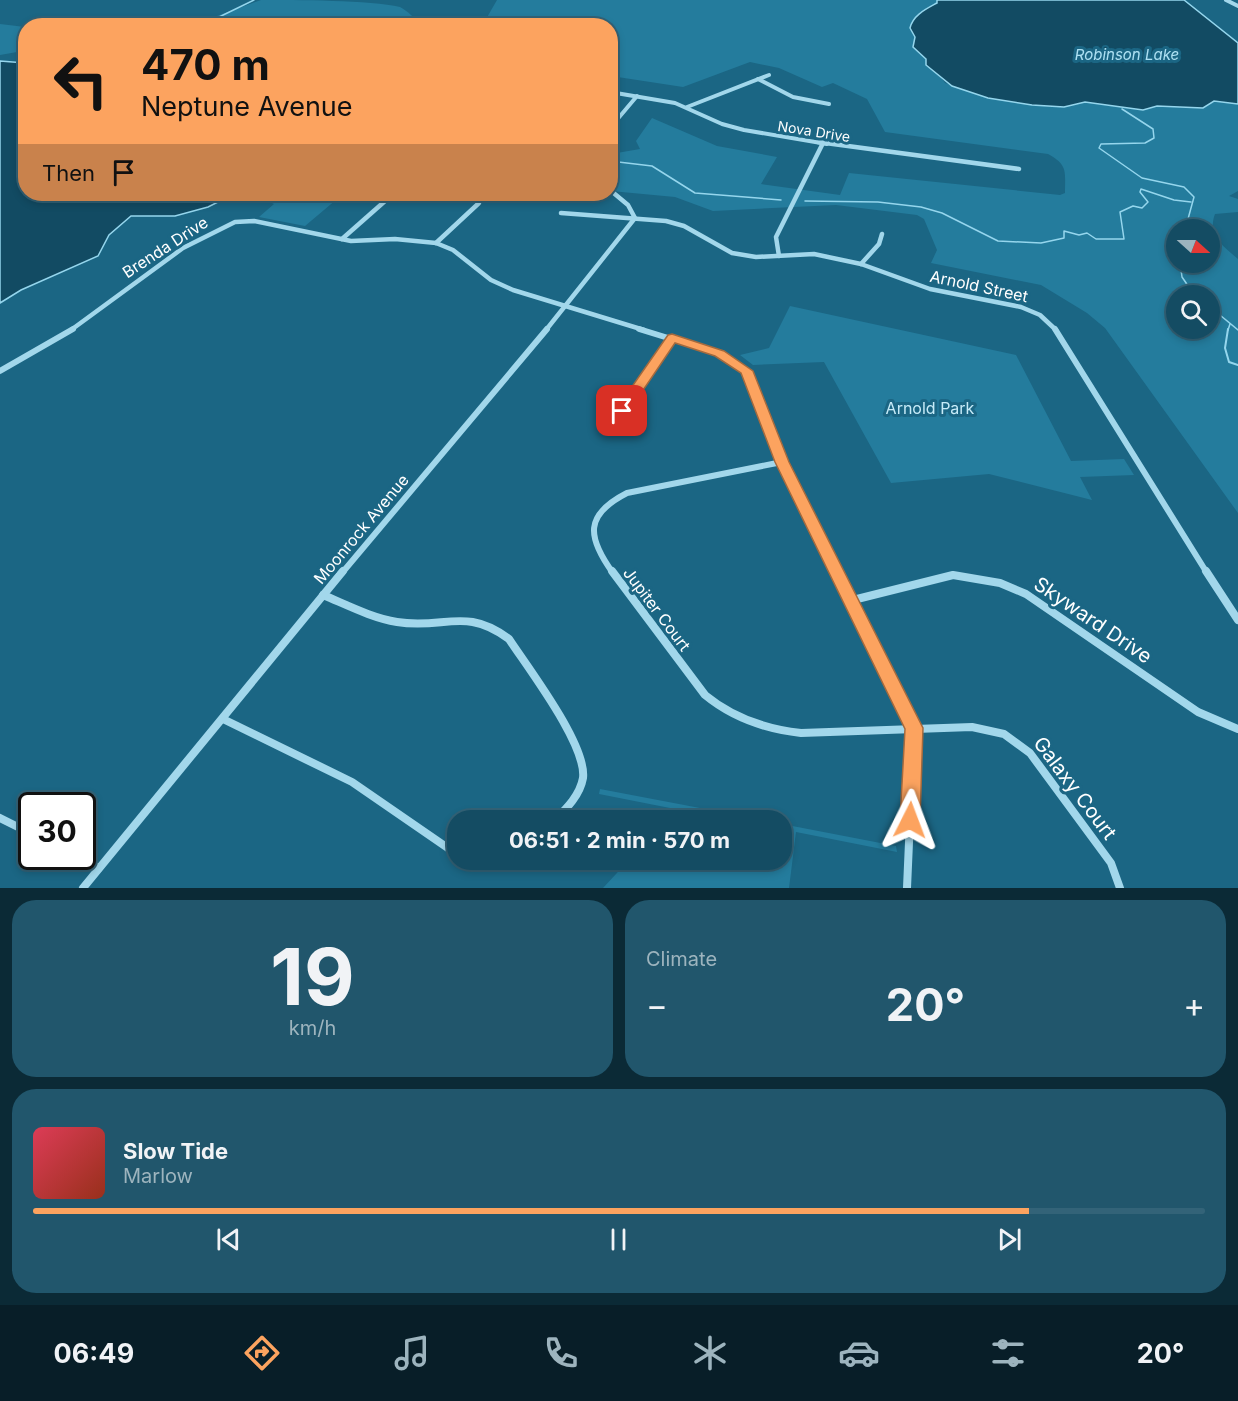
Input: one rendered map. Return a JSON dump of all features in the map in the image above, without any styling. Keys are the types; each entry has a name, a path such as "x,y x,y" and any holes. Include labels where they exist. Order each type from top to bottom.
{"street":[{"path":"1226,0 1238,6"},
{"path":"687,107 769,75"},
{"path":"758,79 793,97 829,104"},
{"name":"Nova Drive","path":"618,93 687,107 732,127 823,143 1019,169"},
{"path":"618,119 637,96"},
{"path":"778,255 776,237 823,143"},
{"path":"618,197 628,205 635,218"},
{"path":"342,239 385,201"},
{"path":"436,243 479,203"},
{"name":"Arnold Street","path":"561,213 666,221 684,226 732,253 756,257 813,255 861,264 922,287 1021,307 1048,321 1238,620"},
{"name":"Moonrock Avenue","path":"83,888 566,306 635,218"},
{"name":"Brenda Drive","path":"0,371 58,340 183,248 235,222 254,221 342,239 395,239 436,243 453,250 499,283 720,354 747,371 782,462 914,728"},
{"path":"861,264 879,244 882,234"},
{"path":"622,411 672,338"},
{"name":"Jupiter Court","path":"782,462 677,481 617,497 608,502 595,517 592,534 597,551 705,695 724,711 773,730 801,734 914,728"},
{"name":"Skyward Drive","path":"849,601 953,575 1000,583 1026,594 1198,712 1238,729"},
{"path":"323,596 401,623 472,619 494,625 509,639 579,750 583,773 578,795 564,810"},
{"path":"223,719 352,782 447,847"},
{"name":"Galaxy Court","path":"914,728 972,727 995,730 1015,737 1030,753 1111,863 1120,888"},
{"path":"907,888 914,728"},
{"path":"0,818 18,827"}],"green space":[{"path":"261,0 371,3 400,7 414,18 211,18"},
{"path":"497,0 937,0 937,3 919,13 915,37 921,52 945,83 988,98 1043,106 1064,107 1085,102 1143,110 1157,106 1203,108 1214,101 1238,104 1238,191 1229,196 1238,199 1238,212 1215,214 1214,219 1166,219 1166,273 1220,273 1220,242 1238,259 1238,513 1105,328 1087,313 1041,285 931,263 937,250 924,219 917,215 836,205 713,211 675,197 618,192 618,153 640,149 636,141 652,118 717,146 777,157 761,184 840,195 849,173 1060,195 1065,193 1064,169 1048,154 885,132 867,99 833,83 822,87 779,68 750,62 683,87 618,77 618,18 487,18"},
{"path":"0,24 18,26 18,52 0,55"},
{"path":"268,201 335,201 305,226 259,217 274,204"},
{"name":"Arnold Park","path":"790,306 1016,355 1071,461 1124,459 1134,475 1080,477 1092,500 989,474 891,483 824,362 753,365 740,355 769,348"},
{"path":"600,789 710,810 674,810 599,794"},
{"path":"792,826 896,846 897,852 796,832 792,864"},
{"path":"620,870 791,870 789,888 603,888"}],"water":[{"name":"Robinson Lake","path":"937,0 1184,0 1238,43 1238,104 1214,101 1203,108 1157,106 1143,110 1085,102 1064,107 1032,105 988,98 952,86 926,65 926,59 913,47 915,37 910,28 914,19 937,3"},
{"path":"0,61 18,62 18,201 220,201 208,207 175,216 131,216 109,235 98,256 21,290 0,303"}],"waterway":[{"path":"217,18 254,0"},
{"path":"1122,109 1153,129 1154,138 1145,143 1101,144 1099,148 1142,178 1184,187 1194,197 1188,219"},
{"path":"618,162 652,166 695,193 781,200"},
{"path":"805,201 878,202 921,207 942,213 998,241 1041,243 1064,238 1064,231 1079,235 1087,233 1096,239 1124,239 1120,212 1133,206 1142,208 1148,202 1140,192 1141,189 1174,200 1191,202"},
{"path":"1181,273 1187,285"},
{"path":"1220,315 1238,330"},
{"path":"1228,330 1230,324"},
{"path":"1228,329 1225,348 1229,362 1238,365"}],"route":[{"path":"622,411 672,338 720,354 747,371 782,462 914,728 910,820"}]}
